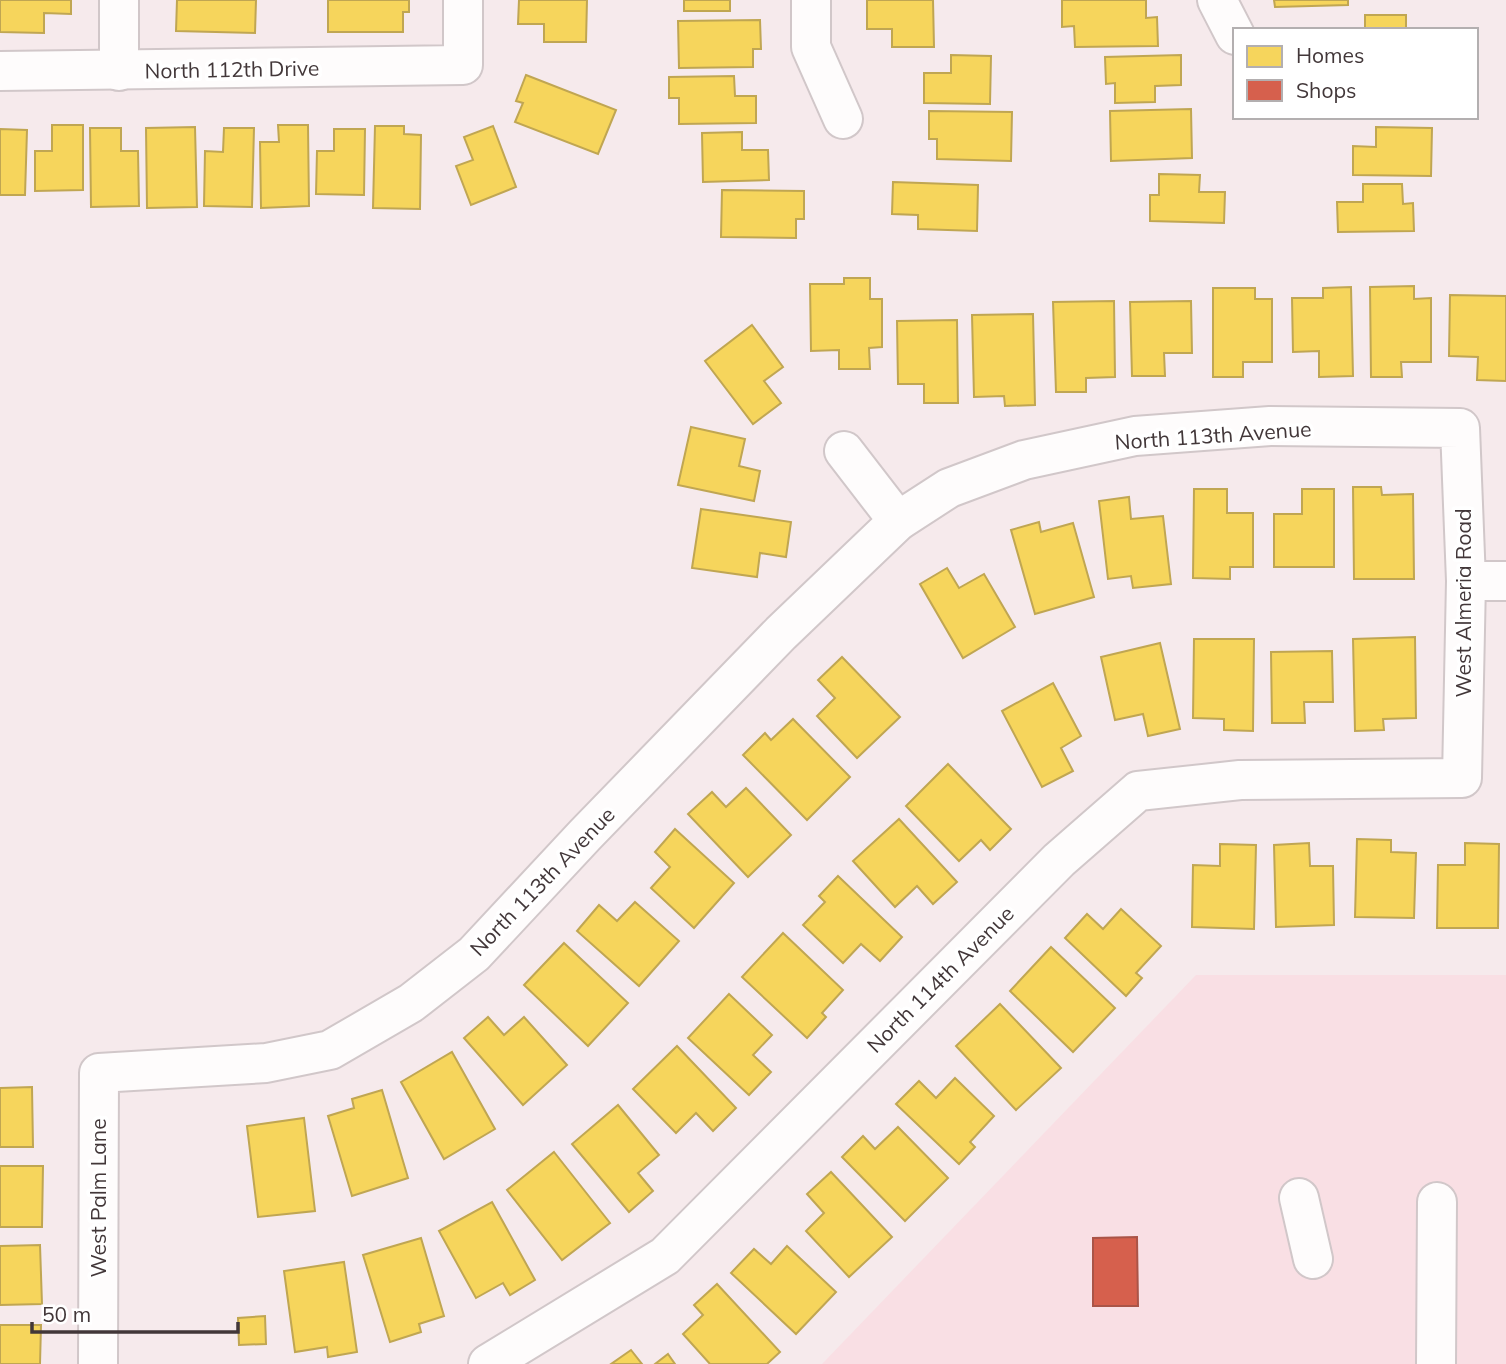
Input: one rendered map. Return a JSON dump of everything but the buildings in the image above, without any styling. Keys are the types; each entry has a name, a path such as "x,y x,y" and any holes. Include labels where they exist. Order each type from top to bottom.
{"street":[{"path":"120,0 120,71"},
{"name":"North 112th Drive","path":"0,71 463,65 463,0"},
{"path":"811,0 811,47 843,119"},
{"path":"1217,0 1233,31"},
{"name":"North 113th Avenue","path":"99,1073 266,1063 330,1050 411,1003 474,954 772,642 898,521 949,488 1024,460 1135,436 1270,426 1460,428"},
{"name":"West Almeria Road","path":"1460,428 1466,581 1462,778"},
{"path":"844,451 898,521"},
{"path":"1466,581 1506,580"},
{"name":"North 114th Avenue","path":"488,1364 665,1256 1059,860 1138,791 1240,780 1462,778"},
{"name":"West Palm Lane","path":"98,1364 99,1073"},
{"path":"1299,1198 1313,1259"},
{"path":"1436,1364 1437,1202"}],"shaded area":[{"path":"1196,975 1506,975 1506,1364 822,1364"}]}
